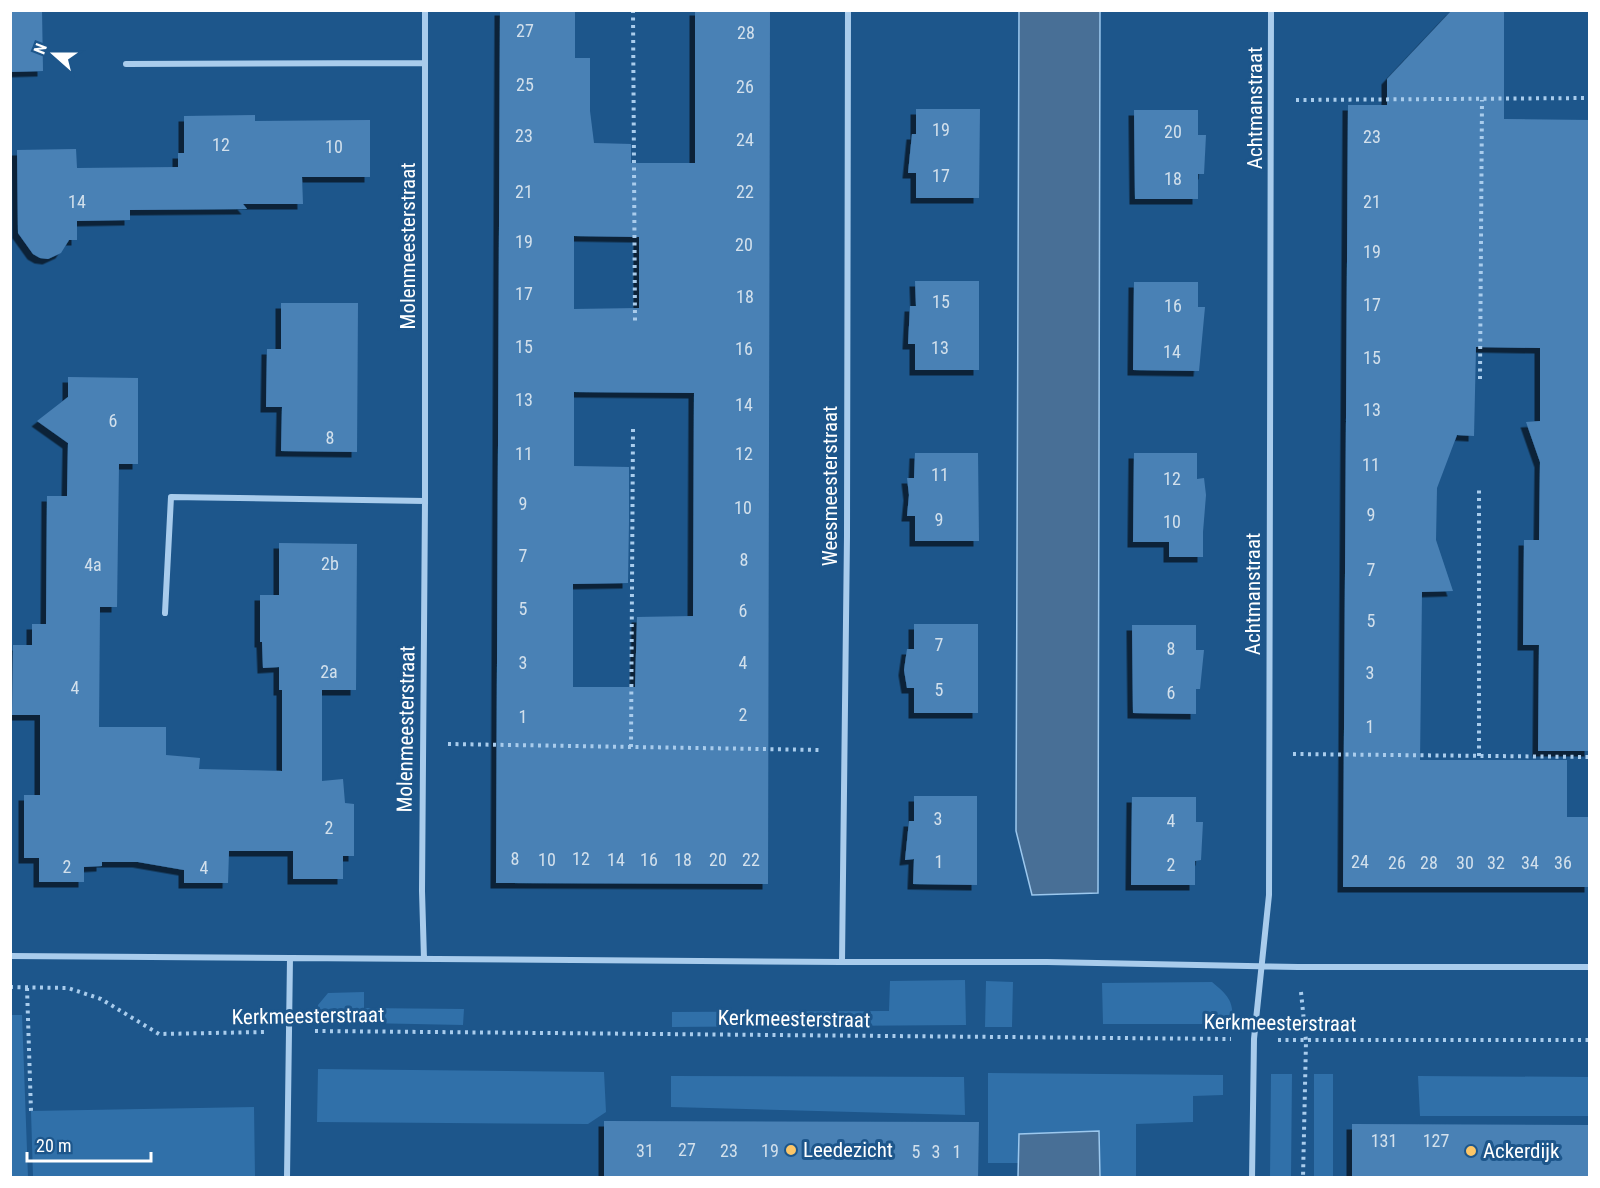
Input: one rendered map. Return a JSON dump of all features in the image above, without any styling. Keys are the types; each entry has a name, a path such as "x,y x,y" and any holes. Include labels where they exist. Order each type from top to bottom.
{"street":[{"name":"Molenmeesterstraat","path":"424,958 422,744 425,501 425,10"},
{"name":"Weesmeesterstraat","path":"842,962 847,536 848,10"},
{"name":"Achtmanstraat","path":"1251,1178 1254,1039 1269,895 1271,10"},
{"path":"126,64 424,63"},
{"path":"165,613 171,497 425,501"},
{"path":"10,956 1047,962 1298,967 1590,967"},
{"path":"287,1178 290,958"}],"path":[{"path":"633,10 635,321"},
{"path":"1271,100 1590,98"},
{"path":"1480,379 1482,100"},
{"path":"631,747 633,429"},
{"path":"1479,486 1479,756"},
{"path":"422,744 843,750"},
{"path":"1270,754 1590,757"},
{"path":"1298,967 1306,1041 1303,1178"},
{"name":"Kerkmeesterstraat","path":"10,987 69,988 101,999 159,1034 194,1035 288,1031 1306,1041 1590,1040"},
{"path":"27,988 31,1111"}],"shaded area":[{"path":"1019,11 1100,11 1098,893 1032,895 1016,831"},
{"path":"965,980 966,1025 672,1027 672,1012 889,1011 890,981"},
{"path":"986,981 1013,982 1012,1027 985,1027"},
{"path":"1212,982 1229,1000 1233,1024 1103,1024 1102,983"},
{"path":"364,992 364,1008 464,1009 463,1025 316,1022 318,1005 328,993"},
{"path":"11,1015 22,1015 28,1177 11,1177"},
{"path":"318,1069 604,1072 606,1112 588,1124 317,1122"},
{"path":"988,1073 1223,1075 1223,1095 1193,1096 1193,1122 1136,1124 1136,1177 1100,1177 1099,1131 1019,1135 1019,1163 988,1163"},
{"path":"1271,1074 1292,1074 1291,1177 1270,1177"},
{"path":"1314,1074 1333,1074 1333,1177 1314,1177"},
{"path":"671,1076 964,1077 965,1115 671,1107"},
{"path":"1418,1076 1589,1077 1589,1116 1420,1116"},
{"path":"254,1107 255,1177 33,1177 31,1111"},
{"path":"1099,1131 1100,1177 1018,1177 1019,1134"}],"building":[{"path":"10,10 42,10 43,71 10,72"},
{"path":"500,10 575,10 575,58 590,58 590,111 594,143 631,144 631,163 695,163 695,10 770,10 768,884 496,883","holes":["574,236 639,237 639,308 574,309","574,392 694,393 693,616 637,617 635,687 573,687 573,584 628,583 629,522 629,467 574,466"]},
{"path":"1452,10 1504,10 1504,119 1590,120 1590,751 1538,751 1539,645 1523,645 1524,540 1539,540 1540,462 1526,422 1540,421 1540,348 1476,347 1474,436 1457,435 1437,488 1436,540 1453,591 1422,592 1420,760 1567,760 1567,817 1590,817 1590,887 1343,887 1348,105 1387,105 1387,79"},
{"path":"916,109 980,109 979,198 916,198 916,173 908,173 912,134 916,134"},
{"path":"1134,110 1198,110 1198,135 1206,135 1204,174 1198,174 1198,199 1135,199"},
{"path":"255,115 255,121 370,120 370,177 302,177 303,204 243,204 247,209 130,210 130,220 77,221 77,240 69,240 61,253 48,259 33,254 18,233 17,150 76,149 77,168 178,167 178,153 184,153 184,116"},
{"path":"915,281 979,281 979,370 915,370 915,344 908,344 910,306 916,306"},
{"path":"1134,282 1198,282 1198,307 1205,307 1199,371 1133,370"},
{"path":"281,303 358,303 357,452 281,451 282,407 266,407 267,349 281,349"},
{"path":"68,377 138,378 138,464 119,464 117,607 100,607 99,727 166,727 166,755 200,758 199,769 282,771 282,690 279,690 279,667 263,668 262,642 260,642 260,595 279,595 279,543 357,544 356,690 322,690 322,781 343,779 345,803 354,804 354,856 343,856 343,879 293,879 293,851 229,851 228,883 184,883 184,870 138,862 102,862 102,866 84,867 84,882 39,882 39,858 24,858 24,795 40,795 40,715 12,715 13,645 32,645 32,624 46,624 47,496 67,496 68,443 37,421 68,397"},
{"path":"915,453 978,453 979,541 915,541 915,516 907,516 909,495 907,478 914,478"},
{"path":"1134,453 1197,453 1197,479 1204,478 1206,495 1203,557 1169,557 1169,542 1133,542"},
{"path":"914,624 978,624 978,713 914,713 914,688 907,688 904,670 907,649 914,649"},
{"path":"1132,625 1196,625 1196,650 1204,650 1200,689 1196,689 1196,714 1133,713"},
{"path":"914,796 977,796 977,885 913,884 914,859 905,860 909,821 914,821"},
{"path":"1132,797 1196,797 1196,822 1203,822 1201,860 1195,861 1195,885 1131,885"},
{"name":"Leedezicht","path":"604,1121 979,1122 978,1178 604,1178"},
{"name":"Ackerdijk","path":"1352,1124 1590,1125 1590,1178 1352,1178"}],"place":[{"name":"Leedezicht","path":"791,1150"},
{"name":"Ackerdijk","path":"1471,1151"}]}
